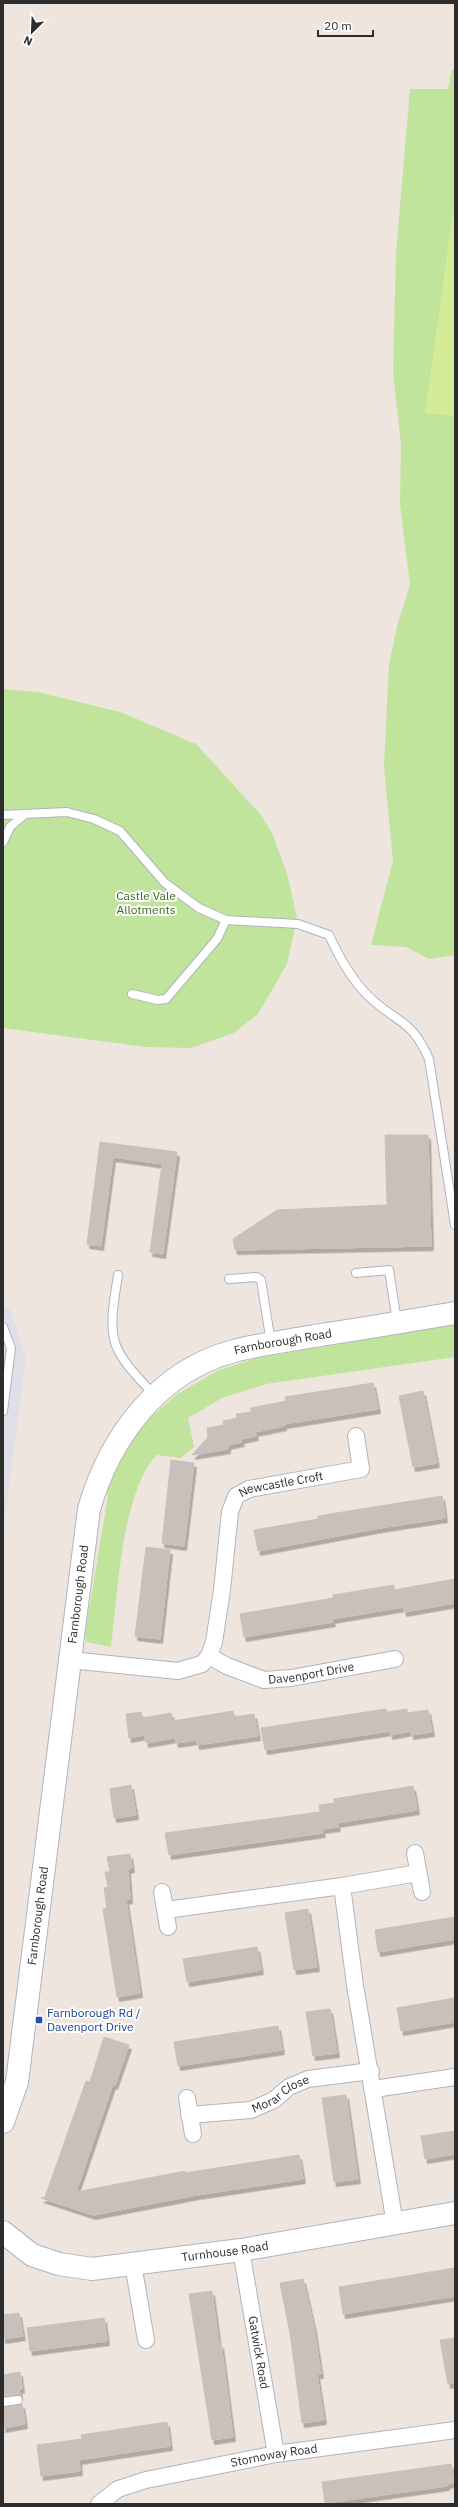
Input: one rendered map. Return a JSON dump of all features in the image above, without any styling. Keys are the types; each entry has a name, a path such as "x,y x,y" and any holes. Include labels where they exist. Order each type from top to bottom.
{"street":[{"name":"Farnborough Road","path":"3,2122 17,2082 89,1509 98,1477 129,1424 154,1395 194,1366 233,1351 455,1313"},
{"name":"Newcastle Croft","path":"209,1656 214,1642 222,1590 230,1512 236,1496 249,1489 361,1469 356,1436"},
{"path":"70,1660 178,1671 202,1664 209,1656"},
{"name":"Davenport Drive","path":"209,1656 227,1666 264,1680 291,1678 395,1659"},
{"path":"415,1853 422,1892"},
{"path":"166,1910 342,1886 418,1872"},
{"path":"342,1886 355,1985 371,2071 395,2224"},
{"path":"162,1892 168,1927"},
{"name":"Morar Close","path":"189,2115 251,2110 274,2100 289,2087 308,2079 371,2071"},
{"path":"374,2089 455,2077"},
{"path":"187,2098 193,2134"},
{"name":"Turnhouse Road","path":"3,2232 32,2254 59,2264 92,2269 241,2250 455,2213"},
{"name":"Gatwick Road","path":"241,2250 276,2454"},
{"path":"133,2264 146,2340"},
{"name":"Stornoway Road","path":"100,2504 118,2489 146,2480 276,2454 455,2430"}],"lane":[{"path":"3,815 67,812 94,819 120,831 165,883 199,908 226,920 298,924 329,935 343,964 369,995 408,1025 420,1039 429,1059 455,1225"},
{"path":"3,842 10,827 24,815"},
{"path":"132,994 158,1000 166,999 217,939 226,920"},
{"path":"356,1273 389,1270 397,1322"},
{"path":"118,1275 113,1314 115,1343 128,1366 154,1395"},
{"path":"229,1279 257,1278 260,1280 271,1344"},
{"path":"3,1327 11,1348 3,1411"},
{"path":"3,2402 18,2400"}],"shaded area":[{"path":"3,1303 10,1310 26,1359 3,1532"}],"green space":[{"path":"452,69 455,70 455,955 429,959 406,947 371,945 393,861 384,767 389,664 398,622 410,585 400,505 401,444 393,371 396,253 410,89 448,89"},
{"path":"455,199 455,416 425,413"},
{"name":"Castle Vale Allotments","path":"3,689 38,692 120,712 196,744 261,815 273,835 288,877 297,918 287,964 258,1014 234,1033 191,1048 146,1047 3,1028"},
{"path":"455,1320 455,1357 266,1384 222,1398 188,1418 194,1447 181,1458 156,1455 144,1473 135,1495 123,1546 111,1647 87,1642 85,1634 108,1496 105,1485 139,1428 176,1395 217,1371 256,1358 436,1328 441,1322"}],"building":[{"path":"385,1135 428,1135 431,1246 235,1250 233,1239 277,1210 387,1205"},
{"path":"100,1142 177,1152 163,1254 150,1252 162,1164 113,1157 101,1246 87,1244"},
{"path":"373,1383 378,1409 284,1424 284,1426 255,1432 256,1436 241,1439 242,1442 228,1445 228,1449 192,1455 208,1437 207,1428 224,1425 223,1421 237,1418 236,1414 251,1412 251,1408 286,1401 285,1397"},
{"path":"423,1391 437,1463 413,1467 399,1396"},
{"path":"171,1460 194,1463 184,1546 162,1543"},
{"path":"442,1496 445,1518 380,1528 258,1551 254,1530 318,1519 318,1516"},
{"path":"146,1547 170,1550 160,1639 135,1636"},
{"path":"455,1579 455,1603 404,1612 403,1607 332,1619 333,1622 244,1637 240,1614 333,1598 333,1595 394,1585 394,1590"},
{"path":"386,1709 387,1712 407,1709 407,1713 428,1710 432,1732 411,1735 411,1731 390,1735 390,1731 265,1750 261,1728"},
{"path":"233,1711 234,1717 254,1714 258,1736 197,1745 196,1740 176,1743 175,1738 146,1743 145,1735 129,1738 126,1714 141,1712 142,1718 171,1713 173,1721"},
{"path":"131,1785 136,1815 114,1818 110,1789"},
{"path":"413,1786 417,1810 337,1823 338,1827 322,1829 323,1833 169,1855 165,1833 320,1812 319,1805 334,1803 334,1799"},
{"path":"130,1854 132,1868 128,1869 130,1899 126,1900 140,1993 117,1997 103,1909 107,1908 104,1888 108,1887 105,1872 110,1872 107,1857"},
{"path":"308,1909 317,1967 294,1970 285,1913"},
{"path":"455,1917 455,1939 378,1952 375,1930"},
{"path":"257,1947 261,1970 187,1982 183,1959"},
{"path":"455,1998 455,2022 401,2031 397,2008"},
{"path":"330,2009 337,2053 313,2056 306,2012"},
{"path":"278,2026 282,2050 178,2066 174,2042"},
{"path":"104,2037 129,2045 115,2085 113,2084 76,2192 185,2171 185,2173 299,2155 303,2179 197,2195 93,2215 41,2198 45,2197 86,2081 90,2082"},
{"path":"346,2095 358,2179 334,2182 322,2098"},
{"path":"455,2131 455,2154 425,2159 421,2136"},
{"path":"455,2268 455,2296 343,2314 339,2287"},
{"path":"303,2279 314,2328 321,2374 317,2374 324,2420 302,2423 290,2333 280,2283"},
{"path":"212,2291 219,2345 221,2344 233,2437 212,2440 189,2294"},
{"path":"19,2313 23,2336 3,2339 3,2315"},
{"path":"104,2318 107,2341 30,2351 27,2328"},
{"path":"455,2338 455,2383 448,2384 440,2340"},
{"path":"20,2372 22,2389 19,2389 20,2395 3,2396 3,2375"},
{"path":"22,2404 25,2424 3,2428 3,2407"},
{"path":"167,2422 170,2446 79,2460 80,2471 41,2476 37,2445 82,2439 81,2435"},
{"path":"451,2464 454,2483 447,2484 447,2486 325,2503 322,2482"}],"place":[{"name":"Farnborough Rd / Davenport Drive","path":"39,2020"}]}
